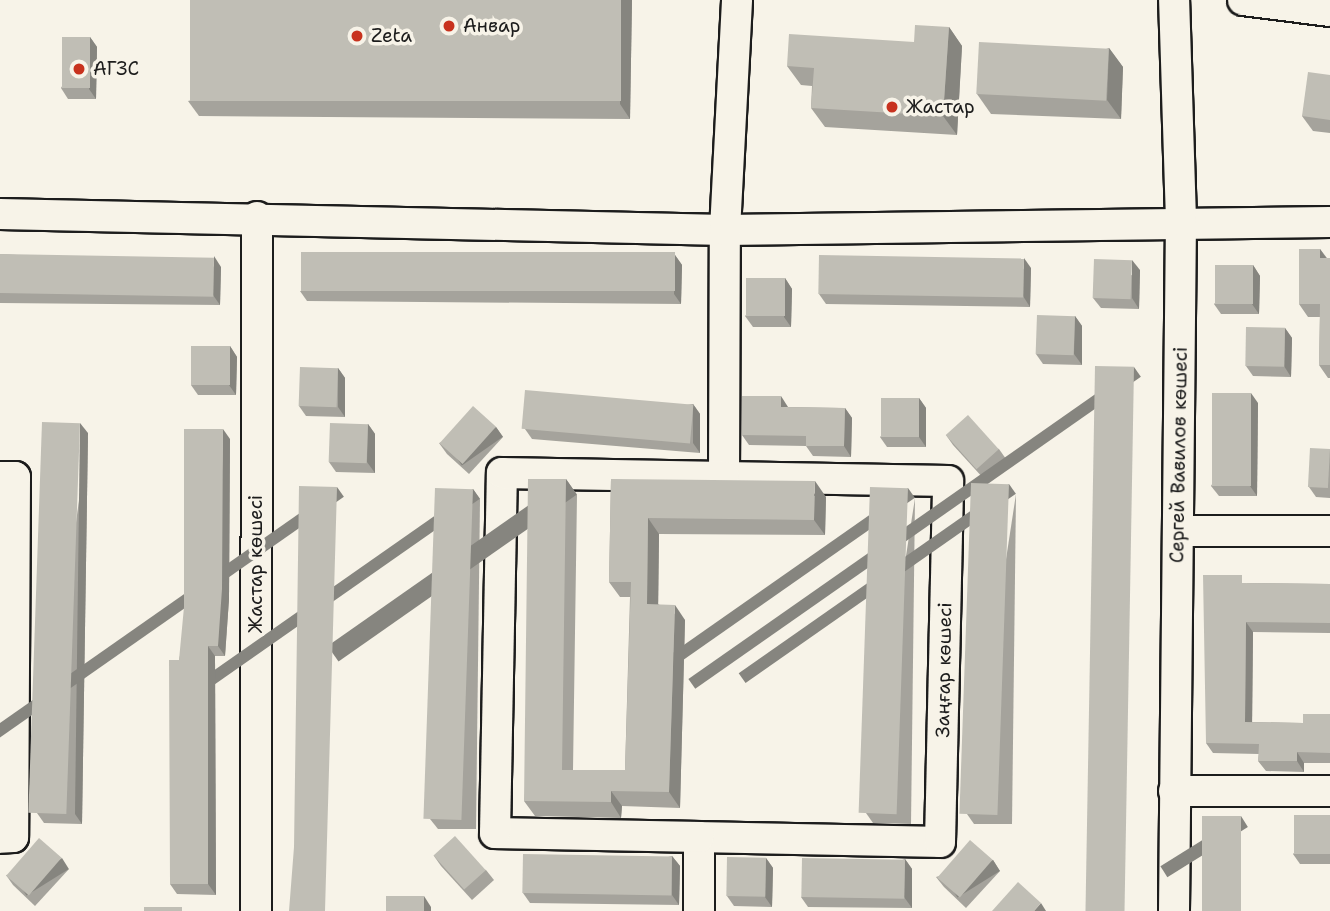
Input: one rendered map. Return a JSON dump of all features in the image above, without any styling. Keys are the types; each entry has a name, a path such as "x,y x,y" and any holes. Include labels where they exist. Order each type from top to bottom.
{"street":[{"path":"724,477 725,230 737,0"},
{"name":"Сергей Вавилов көшесі","path":"1174,0 1181,220 1174,911"},
{"path":"1243,0 1330,11"},
{"path":"0,214 257,217 725,230 1181,220 1330,222"},
{"name":"Жастар көшесі","path":"256,911 257,217"},
{"name":"Заңғар көшесі","path":"502,473 724,477 948,481 940,842 495,833 502,473"},
{"path":"0,477 15,477 13,837 0,838"},
{"path":"1178,531 1330,531"},
{"path":"1174,791 1330,791"},
{"path":"699,837 699,911"}],"building":[{"path":"190,0 621,0 621,101 190,101"},
{"name":"Жастар","path":"915,25 949,27 943,116 811,108 814,68 787,66 789,34 914,42"},
{"path":"62,37 90,37 90,88 62,88"},
{"path":"979,42 1109,49 1106,101 976,94"},
{"path":"1308,72 1330,75 1330,120 1302,116"},
{"path":"1299,249 1320,249 1320,258 1330,258 1330,365 1319,365 1320,304 1299,304"},
{"path":"301,252 675,252 675,291 301,291"},
{"path":"0,254 214,258 213,297 0,293"},
{"path":"819,255 1024,259 1023,298 818,294"},
{"path":"1094,259 1132,260 1131,299 1093,298"},
{"path":"1215,265 1253,265 1253,304 1215,304"},
{"path":"746,278 785,278 785,316 746,316"},
{"path":"1037,315 1075,316 1074,355 1036,354"},
{"path":"1246,327 1285,328 1284,367 1245,366"},
{"path":"191,346 230,346 230,385 191,385"},
{"path":"1095,366 1134,367 1124,911 1085,911"},
{"path":"300,367 338,368 337,407 299,406"},
{"path":"525,390 693,405 690,444 522,429"},
{"path":"1212,393 1251,393 1251,486 1212,486"},
{"path":"742,396 781,396 781,407 845,408 844,446 806,446 806,436 742,435"},
{"path":"881,398 919,398 919,437 881,437"},
{"path":"473,406 496,427 463,464 440,443"},
{"path":"968,415 999,449 976,469 946,435"},
{"path":"42,422 80,423 66,814 28,813"},
{"path":"330,423 368,424 367,463 329,462"},
{"path":"184,429 223,429 222,589 218,646 208,646 208,884 170,884 169,660 179,660 184,607"},
{"path":"1310,448 1330,449 1328,488 1308,487"},
{"path":"528,479 566,479 562,770 625,770 631,582 609,582 611,479 815,481 814,520 648,518 647,604 675,605 669,792 611,791 611,802 524,801"},
{"path":"971,483 1009,484 997,815 959,814"},
{"path":"299,486 337,487 325,911 289,911 294,847"},
{"path":"870,487 908,488 897,814 859,813"},
{"path":"435,488 473,489 461,820 423,819"},
{"path":"1203,575 1242,575 1242,583 1330,584 1330,623 1246,622 1245,722 1303,723 1303,714 1330,714 1330,753 1297,752 1297,761 1258,761 1259,744 1206,743"},
{"path":"1294,815 1330,815 1330,854 1294,854"},
{"path":"1202,816 1241,816 1241,911 1202,911"},
{"path":"455,836 486,870 464,890 433,855"},
{"path":"39,838 62,858 29,895 6,876"},
{"path":"970,840 993,860 960,897 937,878"},
{"path":"523,854 672,857 671,896 522,893"},
{"path":"727,857 766,858 765,897 726,896"},
{"path":"802,858 905,860 904,899 801,897"},
{"path":"1018,882 1041,903 1034,911 992,911"},
{"path":"386,896 424,896 424,911 386,911"},
{"path":"144,907 182,907 182,911 144,911"}],"place":[{"name":"Анвар","path":"449,26"},
{"name":"Zeta","path":"357,36"},
{"name":"АГЗС","path":"79,69"},
{"name":"Жастар","path":"892,107"}]}
